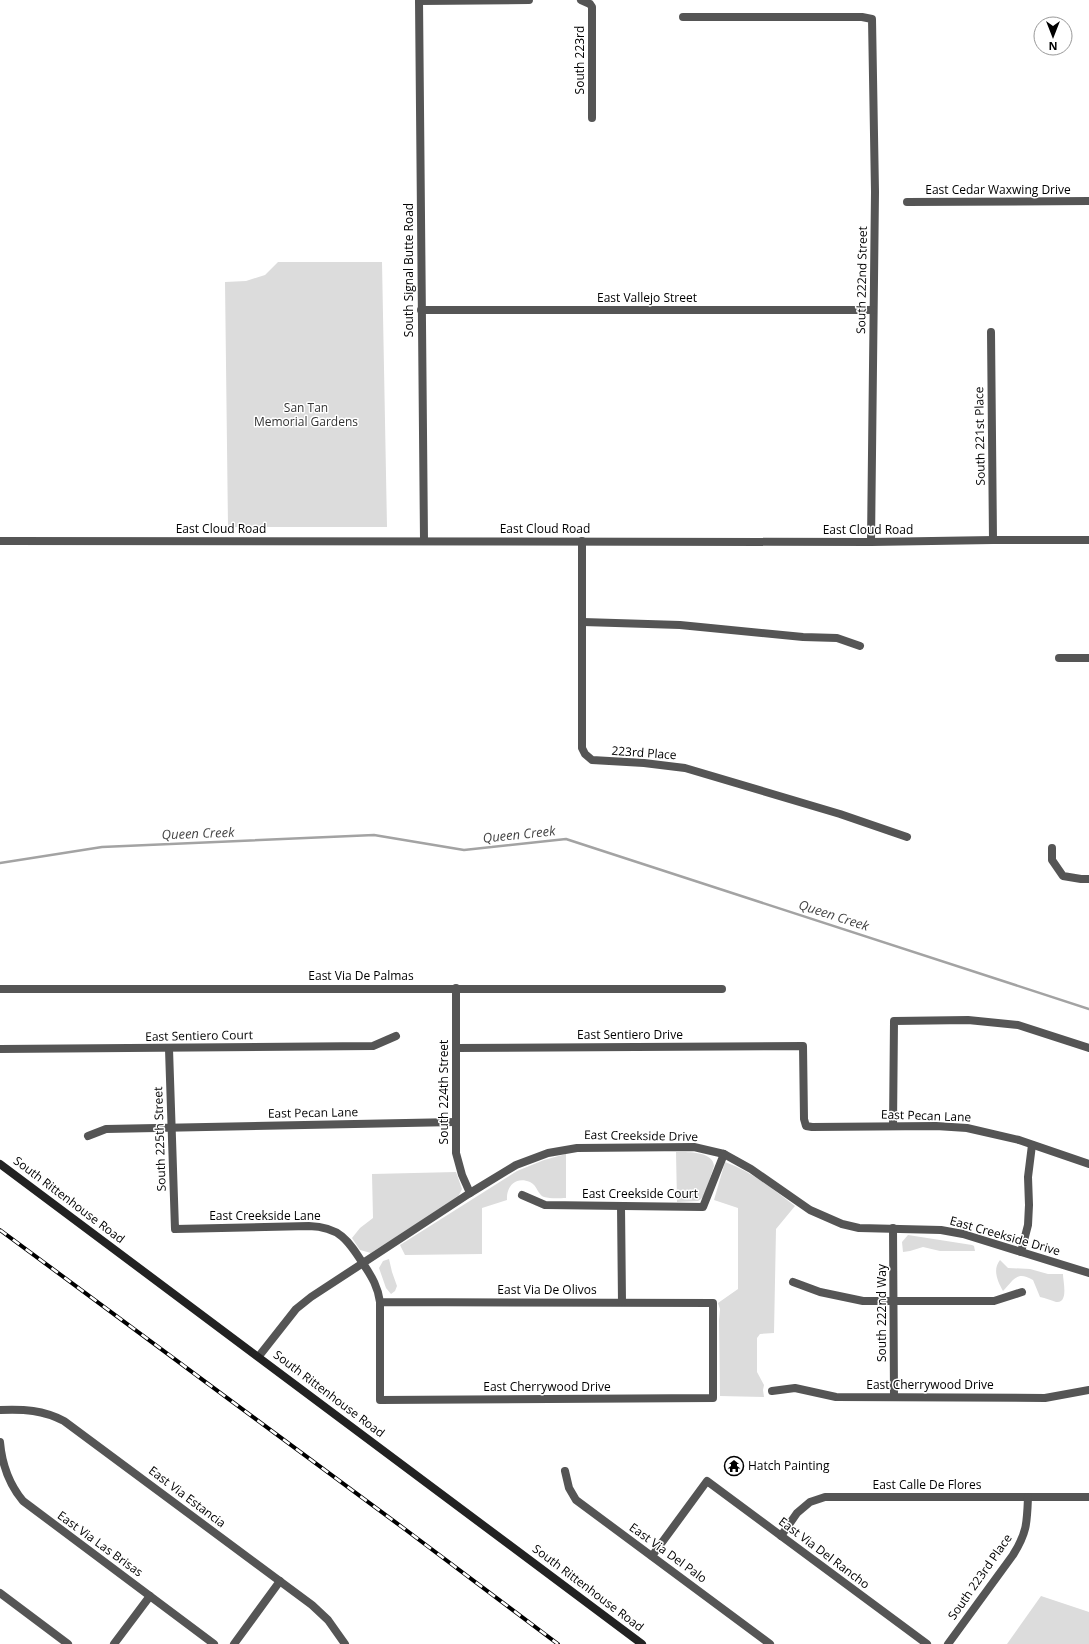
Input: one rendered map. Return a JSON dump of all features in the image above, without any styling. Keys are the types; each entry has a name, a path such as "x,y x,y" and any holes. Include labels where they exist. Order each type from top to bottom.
{"main road":[{"name":"South Rittenhouse Road","path":"0,1164 259,1356 642,1644"}],"street":[{"path":"419,1 528,0"},
{"name":"South 223rd","path":"581,0 590,4 593,15 592,118"},
{"name":"South Signal Butte Road","path":"419,1 424,540"},
{"name":"South 222nd Street","path":"683,17 862,17 872,19 875,192 871,542"},
{"name":"East Cedar Waxwing Drive","path":"907,202 1089,201"},
{"name":"East Vallejo Street","path":"421,310 873,310"},
{"name":"South 221st Place","path":"991,332 993,540"},
{"name":"East Cloud Road","path":"0,541 424,540 871,542 1089,540"},
{"name":"223rd Place","path":"582,541 582,748 585,754 592,760 644,763 685,768 833,812 907,837"},
{"path":"583,622 680,625 803,637 837,638 860,646"},
{"path":"1058,658 1089,658"},
{"path":"1052,848 1052,860 1063,876 1089,879"},
{"name":"South 224th Street","path":"456,988 457,1159 470,1193"},
{"name":"East Via De Palmas","path":"0,989 722,989"},
{"path":"893,1126 894,1021 968,1020 1006,1023 1018,1025 1089,1048"},
{"name":"East Sentiero Court","path":"0,1049 169,1049 373,1046 396,1036"},
{"name":"East Sentiero Drive","path":"456,1048 803,1046 804,1119 806,1126"},
{"name":"South 225th Street","path":"169,1049 175,1230"},
{"name":"East Pecan Lane","path":"88,1136 106,1129 171,1129 456,1122"},
{"name":"East Pecan Lane","path":"806,1126 936,1126 967,1128 1020,1140 1089,1164"},
{"path":"1021,1252 1028,1225 1028,1177 1032,1145"},
{"name":"East Creekside Drive","path":"259,1356 301,1304 470,1193 516,1165 566,1149 694,1147 724,1154 751,1169 810,1210 842,1224 859,1228 941,1230 963,1234 1089,1273"},
{"name":"East Creekside Court","path":"522,1195 545,1205 704,1207 724,1154"},
{"path":"621,1206 622,1302"},
{"name":"East Creekside Lane","path":"175,1230 319,1226 330,1229 344,1237 352,1245 376,1284 380,1302 380,1400"},
{"name":"South 222nd Way","path":"893,1228 894,1397"},
{"path":"793,1282 820,1292 863,1301 994,1301 1022,1292"},
{"name":"East Via De Olivos","path":"380,1302 713,1303 713,1398"},
{"name":"East Cherrywood Drive","path":"772,1391 795,1388 836,1397 1045,1398 1089,1390"},
{"name":"East Cherrywood Drive","path":"380,1400 713,1398"},
{"name":"East Via Estancia","path":"0,1410 33,1410 45,1412 64,1421 320,1612 343,1641"},
{"name":"East Via Las Brisas","path":"0,1442 6,1474 17,1494 23,1501 214,1644"},
{"name":"East Via Del Palo","path":"565,1471 569,1488 576,1500 770,1644"},
{"name":"East Via Del Rancho","path":"652,1556 707,1481 927,1644"},
{"name":"East Calle De Flores","path":"781,1536 797,1513 810,1502 825,1497 1089,1497"},
{"name":"South 223rd Place","path":"948,1644 1021,1542 1027,1523 1028,1498"},
{"path":"234,1644 280,1581"},
{"path":"0,1593 68,1644"},
{"path":"114,1644 150,1596"}],"green space":[{"name":"San Tan Memorial Gardens","path":"278,262 382,262 387,527 228,527 225,282 246,281 265,275"},
{"path":"676,1152 699,1153 709,1157 713,1161 714,1166 704,1196 698,1201 677,1202"},
{"path":"566,1154 566,1198 544,1197 532,1183 525,1180 520,1180 516,1181 508,1190 507,1200 482,1208 482,1254 405,1255 400,1245 517,1171 544,1160"},
{"path":"725,1162 753,1176 795,1206 776,1229 774,1333 760,1334 757,1338 757,1372 764,1385 764,1397 720,1396 720,1309 718,1303 738,1289 738,1208 714,1200"},
{"path":"456,1172 462,1189 458,1197 371,1253 360,1250 352,1238 360,1228 373,1218 372,1174"},
{"path":"908,1235 972,1245 974,1246 975,1251 940,1251 923,1247 903,1252 902,1242"},
{"path":"389,1259 397,1286 395,1291 391,1294 386,1288 379,1268 383,1261"},
{"path":"1000,1260 1008,1268 1030,1269 1048,1274 1063,1274 1063,1299 1060,1302 1056,1302 1040,1297 1033,1280 1023,1276 1019,1276 1012,1280 1003,1291 996,1272 996,1268"},
{"path":"1041,1596 1089,1612 1089,1644 1007,1644"}],"waterway":[{"name":"Queen Creek","path":"0,863 102,847 374,835 464,850 566,839 1089,1009"}],"railway":[{"path":"0,1230 558,1644"}],"place":[{"name":"Hatch Painting","path":"734,1466"}]}
